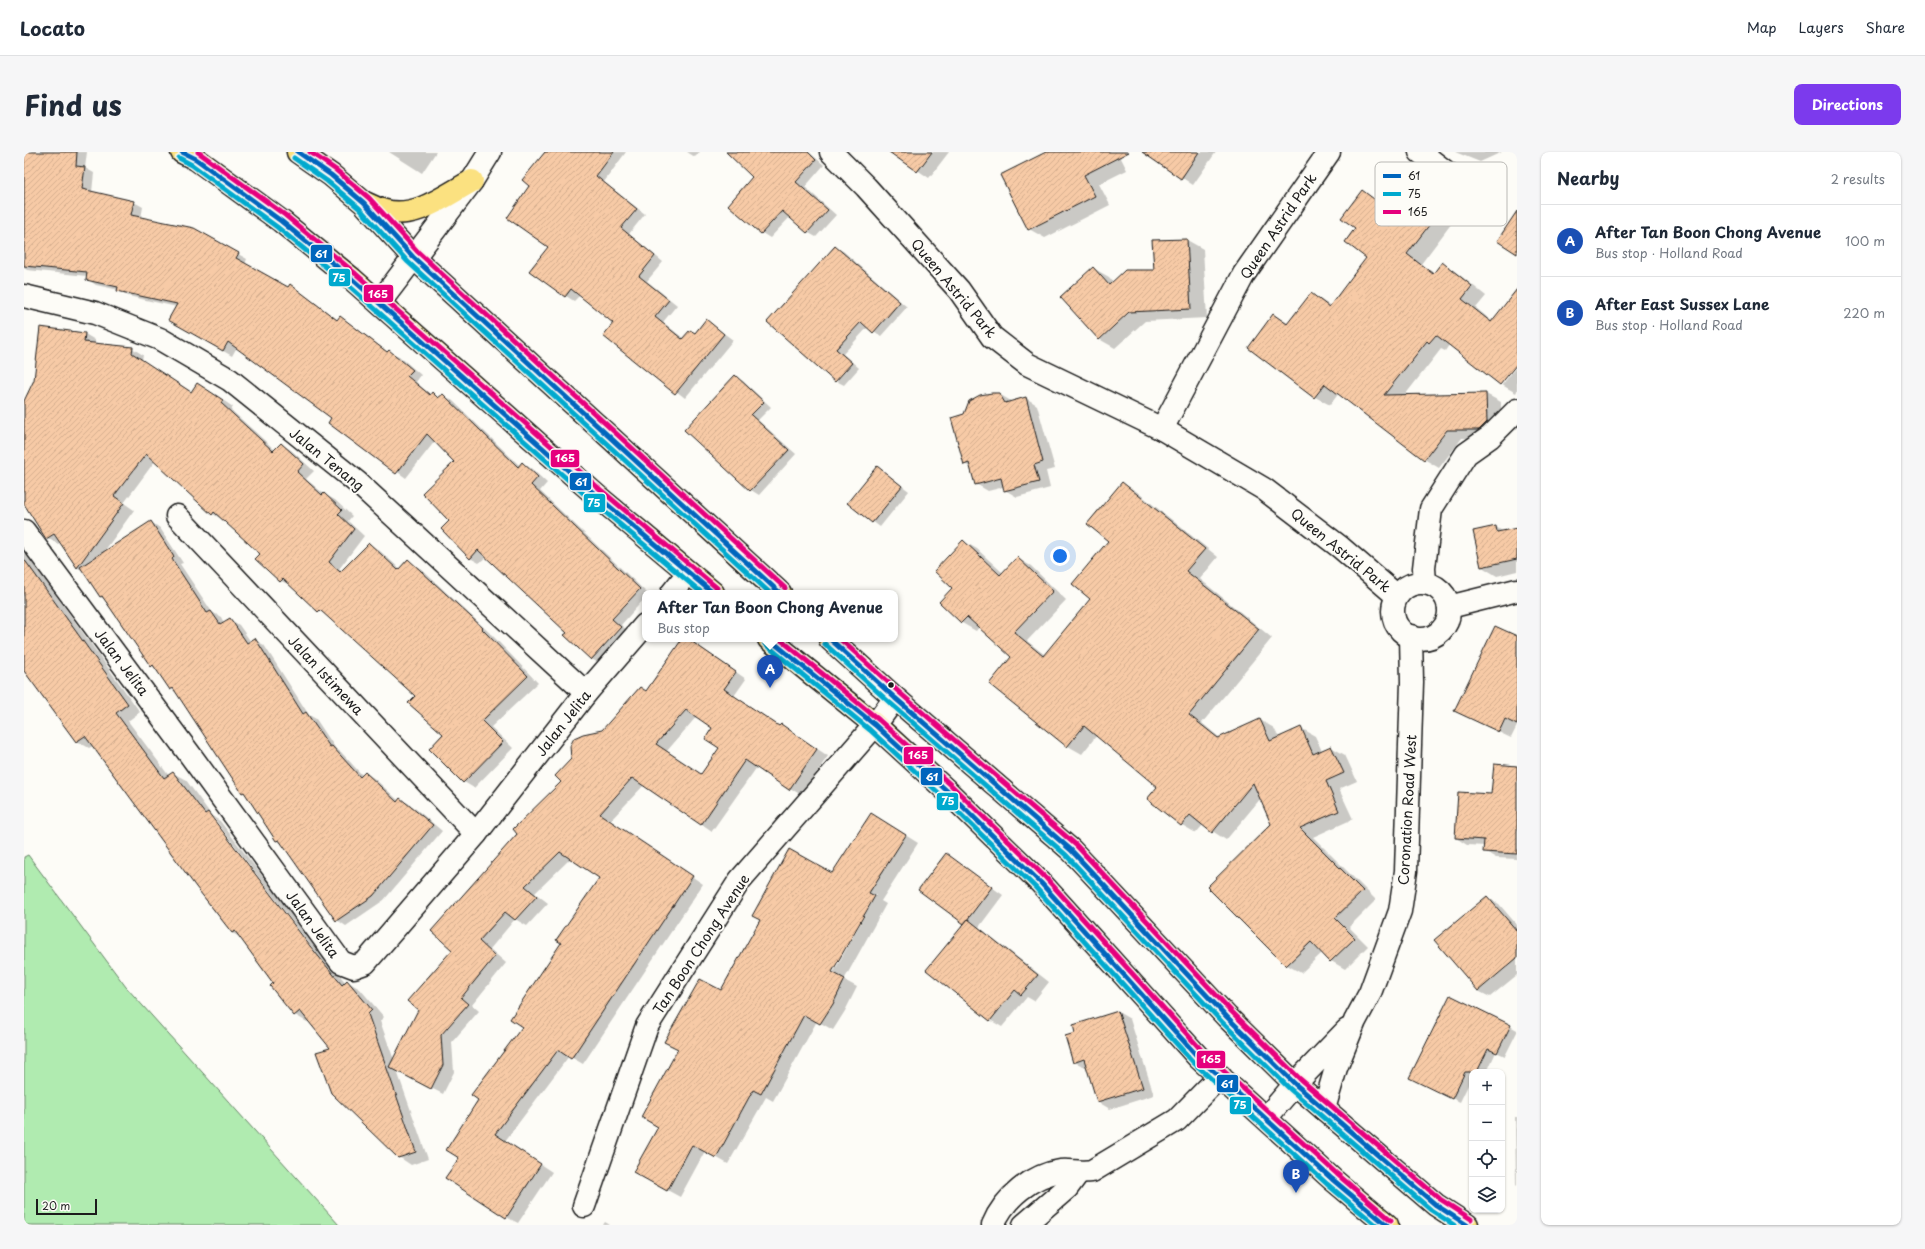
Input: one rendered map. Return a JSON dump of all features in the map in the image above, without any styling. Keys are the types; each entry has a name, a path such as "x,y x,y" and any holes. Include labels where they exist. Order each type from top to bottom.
{"main road":[{"path":"182,152 196,159 280,221 380,302 591,490 709,590"},
{"path":"298,152 331,175 364,203 413,257 777,590"},
{"path":"364,203 386,211 404,213 420,210 472,181"},
{"path":"773,642 875,725 946,790 1041,883 1199,1058 1332,1179 1387,1225"},
{"path":"833,642 895,698 1071,850 1227,1017 1295,1084 1436,1205 1467,1225"}],"street":[{"path":"380,302 472,181 490,152"},
{"name":"Queen Astrid Park","path":"832,152 958,290 992,337 1027,364 1162,428 1264,488 1340,547 1397,596"},
{"name":"Queen Astrid Park","path":"1162,428 1244,274 1329,152"},
{"path":"1420,152 1433,162"},
{"name":"Jalan Tenang","path":"24,296 95,313 160,339 230,380 358,483 586,693"},
{"path":"1425,583 1424,568 1431,509 1466,454 1490,437 1517,410"},
{"name":"Jalan Istimewa","path":"177,516 476,834"},
{"name":"Jalan Jelita","path":"24,531 192,756 341,962 354,967 366,963 476,834 586,693 642,628"},
{"path":"674,590 688,573"},
{"path":"1425,583 1442,591 1449,607 1446,623 1436,634 1419,638 1411,636 1397,626 1394,618 1397,596 1412,584 1425,583"},
{"path":"1449,607 1517,590"},
{"name":"Coronation Road West","path":"1324,1109 1330,1083 1355,1022 1370,993 1400,911 1405,878 1412,689 1411,636"},
{"name":"Tan Boon Chong Avenue","path":"584,1206 647,1026 740,880 875,725 895,698"},
{"name":"Coronation Road West","path":"1266,1118 1295,1084 1355,1022"},
{"path":"993,1225 996,1217 1009,1200 1038,1177 1062,1171 1078,1173 1092,1171 1176,1120 1220,1076"},
{"path":"1024,1225 1067,1188 1078,1173"}],"green space":[{"path":"28,855 126,987 339,1225 24,1225 24,857"}],"building":[{"path":"24,152 77,152 76,166 85,167 82,189 134,201 131,215 194,228 239,253 236,258 288,287 290,284 337,320 340,316 387,352 389,350 413,370 407,376 430,395 432,392 438,398 443,394 518,467 522,462 538,477 531,485 640,589 612,619 621,627 591,660 564,635 567,633 478,550 470,559 441,529 449,521 422,493 454,462 427,434 396,474 328,423 331,418 228,342 223,351 168,320 177,304 117,291 118,287 86,280 87,272 24,266"},
{"path":"545,152 614,152 596,176 637,209 621,228 655,256 639,276 669,300 655,317 682,339 690,330 695,333 706,319 724,334 675,394 603,336 613,323 571,289 565,297 529,271 548,247 507,218 529,186 522,180"},
{"path":"726,152 808,152 816,160 796,182 828,210 807,233 782,211 761,234 728,205 752,177"},
{"path":"889,152 932,152 917,172"},
{"path":"1046,152 1129,152 1084,175 1095,196 1028,230 1000,175"},
{"path":"1142,152 1199,152 1181,179"},
{"path":"1362,190 1375,200 1375,226 1428,226 1407,254 1433,274 1442,262 1472,286 1462,299 1491,322 1517,289 1517,364 1500,385 1436,335 1429,343 1427,341 1384,395 1486,393 1487,422 1479,430 1447,430 1424,460 1325,384 1314,398 1248,348 1273,314 1287,324 1311,293 1329,307 1366,258 1345,242 1355,228 1341,218"},
{"path":"1517,211 1517,254 1497,241"},
{"path":"1187,239 1191,309 1129,312 1099,340 1060,297 1093,267 1109,285 1125,270 1154,270 1152,240"},
{"path":"835,246 900,302 873,333 861,322 836,349 852,363 835,382 767,322"},
{"path":"40,327 85,333 84,342 133,347 132,353 191,392 197,383 223,400 221,403 273,451 281,443 304,464 297,472 322,495 324,493 342,510 338,514 354,529 329,562 340,572 369,543 398,570 408,559 483,628 482,629 528,676 482,721 503,742 463,783 429,749 443,734 408,703 415,696 320,610 318,612 283,579 280,582 255,559 260,554 214,512 212,515 146,454 114,496 124,503 77,568 54,534 46,539 24,504 24,401 34,380"},
{"path":"735,375 764,402 751,415 789,450 750,491 684,430"},
{"path":"999,393 1005,403 1026,397 1043,462 1034,465 1039,482 1004,491 1001,478 975,485 969,463 964,465 951,418 964,414 969,401 980,395"},
{"path":"877,466 902,486 872,523 847,503"},
{"path":"1122,482 1205,549 1186,571 1259,629 1189,715 1218,738 1260,719 1270,741 1301,727 1313,754 1331,746 1344,773 1326,781 1339,811 1300,828 1363,891 1335,918 1355,938 1330,962 1311,942 1286,966 1207,887 1271,824 1253,783 1212,833 1190,815 1181,826 1147,799 1157,787 1084,726 1067,747 989,684 1011,657 967,617 961,623 939,602 952,588 934,571 963,540 1000,575 1017,557 1053,591 1014,632 1043,656 1090,599 1072,584 1108,541 1087,524"},
{"path":"151,521 174,557 172,559 207,613 211,611 220,624 230,618 247,643 255,638 303,714 306,712 330,747 332,746 360,777 365,772 397,802 400,798 433,825 373,896 336,921 279,840 276,841 244,792 242,793 173,688 170,690 153,665 151,667 80,567"},
{"path":"1496,526 1497,532 1517,528 1517,559 1481,567 1473,531"},
{"path":"24,559 128,704 116,713 164,778 173,772 205,814 208,812 310,946 342,985 347,980 372,1010 368,1014 416,1152 398,1158 331,1093 316,1052 330,1048 300,1011 294,1016 270,986 273,983 235,931 232,933 196,887 85,736 76,742 24,671"},
{"path":"1495,626 1517,636 1517,725 1505,719 1499,732 1454,711"},
{"path":"680,642 692,642 736,672 724,689 779,726 781,724 817,749 789,790 745,760 701,825 632,778 600,814 693,876 571,1059 558,1050 495,1134 541,1164 506,1218 445,1178 459,1158 446,1150 478,1100 471,1095 522,1027 510,1019 561,943 556,940 599,878 560,852 525,886 537,896 515,920 505,912 479,941 495,956 461,998 468,1004 441,1035 443,1065 431,1089 389,1067 418,1010 407,1001 452,950 431,931 517,834 513,829 561,782 555,776 571,759 570,746 574,738 583,734 602,730 640,687 646,691","holes":["686,710 712,728 705,739 719,748 701,774 656,744"]},
{"path":"1494,764 1517,766 1517,854 1483,852 1484,840 1455,838 1458,792 1491,794"},
{"path":"871,813 906,835 869,893 875,896 832,972 845,979 833,1004 820,1024 804,1015 761,1094 753,1090 716,1158 692,1145 667,1191 633,1172 658,1127 641,1117 678,1049 664,1042 700,979 721,990 760,920 752,916 789,849 832,873"},
{"path":"946,853 992,887 964,924 918,890"},
{"path":"1487,896 1517,931 1517,958 1478,991 1434,940"},
{"path":"968,919 1038,975 1021,995 1015,990 990,1021 926,970"},
{"path":"1450,995 1511,1025 1497,1053 1488,1049 1478,1069 1469,1069 1469,1072 1465,1072 1452,1099 1409,1078"},
{"path":"1118,1011 1143,1088 1097,1102 1084,1059 1073,1063 1065,1036 1075,1033 1073,1025"}],"transit line":[{"name":"61","path":"182,152 196,159 281,221 352,279 597,496 709,590"},
{"name":"165","path":"198,152 285,215 356,274 602,491 717,588"},
{"name":"61","path":"298,152 331,175 364,203 413,257 777,590"},
{"name":"165","path":"310,152 336,170 369,198 418,252 785,588"},
{"name":"75","path":"179,158 192,165 277,227 347,284 592,501 698,590"},
{"name":"75","path":"294,158 327,181 359,208 408,262 767,590"},
{"name":"61","path":"773,642 875,725 946,790 1041,883 1199,1058 1332,1179 1387,1225"},
{"name":"165","path":"784,642 879,720 951,785 1046,878 1204,1053 1337,1174 1391,1220"},
{"name":"61","path":"833,642 895,698 1071,850 1227,1017 1295,1084 1436,1205 1467,1225"},
{"name":"165","path":"843,642 1076,845 1232,1012 1300,1079 1440,1199 1471,1219"},
{"name":"75","path":"765,644 870,730 941,795 1036,888 1194,1063 1327,1184 1376,1225"},
{"name":"75","path":"825,644 890,703 1066,855 1222,1022 1290,1089 1431,1210 1454,1225"}],"place":[{"name":"After Tan Boon Chong Avenue","path":"770,688"},
{"name":"After East Sussex Lane","path":"1296,1193"}]}
